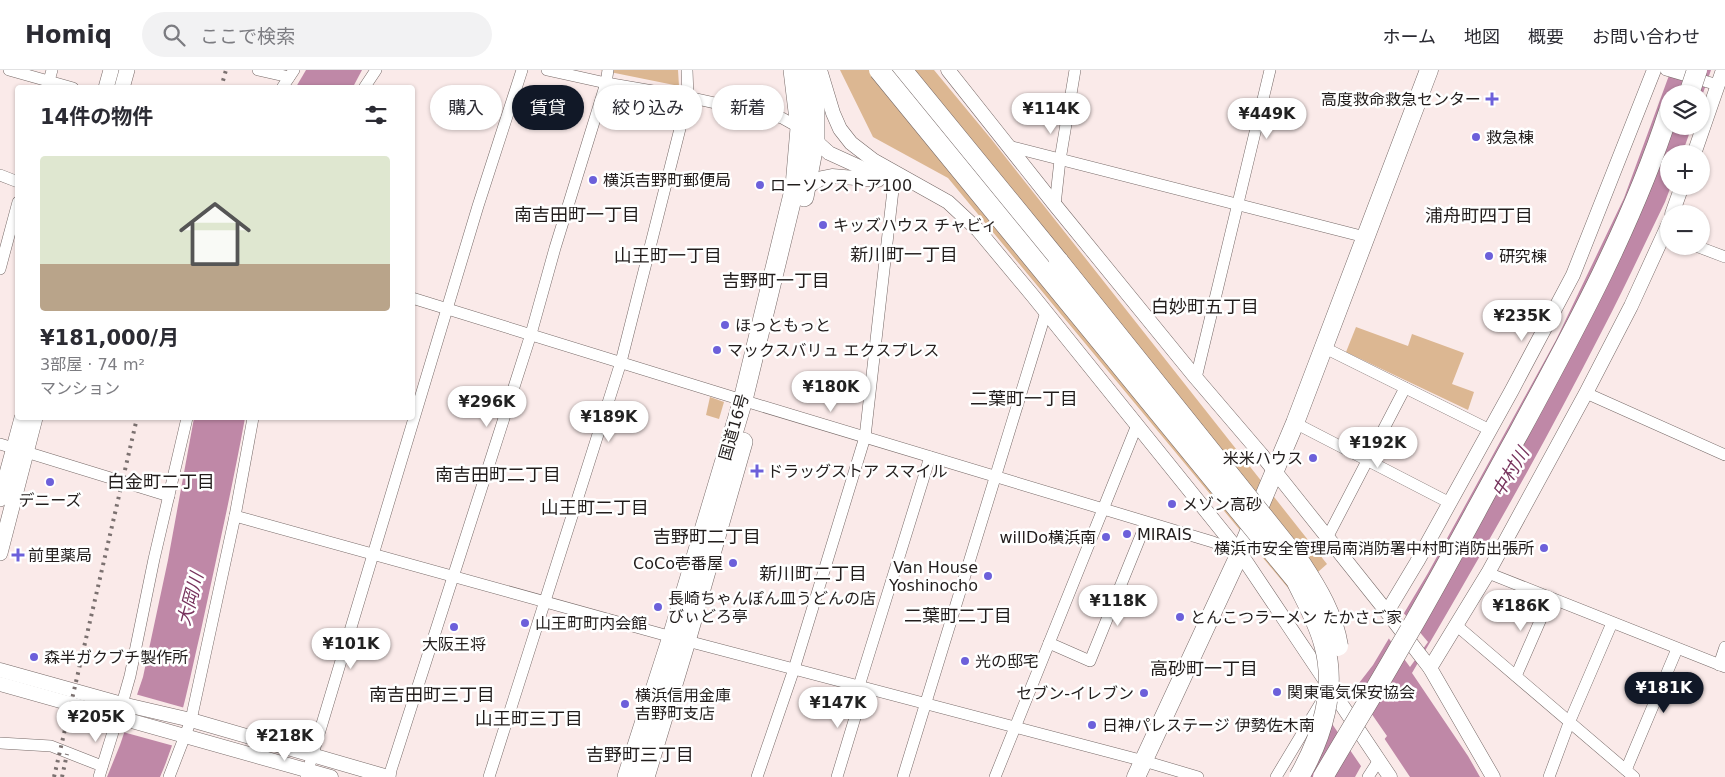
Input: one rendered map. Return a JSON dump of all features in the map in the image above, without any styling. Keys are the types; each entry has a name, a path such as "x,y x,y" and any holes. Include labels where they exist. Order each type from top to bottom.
{"highway":[{"name":"国道16号","path":"749,402 795,186 800,128 793,70"},
{"name":"国道16号","path":"645,777 679,639 749,402 807,187 815,140 815,102 811,70"},
{"path":"879,70 1296,580 1316,619 1325,644 1329,671 1329,693 1326,711 1317,739 1299,777"},
{"path":"902,70 1203,440 1301,564 1320,594 1337,639 1342,680 1335,724 1312,777"},
{"path":"910,70 1002,179 1032,229"},
{"path":"1677,85 1682,70"},
{"path":"1692,85 1696,70"},
{"path":"1323,777 1401,646 1557,362 1624,225 1660,135"},
{"path":"1336,777 1465,557 1582,343 1635,233 1674,135"},
{"name":"国道16号","path":"627,777 679,639"}],"main road":[{"path":"107,85 111,70"},
{"path":"123,85 127,70"},
{"path":"1136,777 1240,554 1324,347 1429,70"},
{"path":"0,499 21,420"},
{"path":"0,553 13,448 34,420"}],"street":[{"path":"9,70 64,85"},
{"path":"258,70 292,73 284,85"},
{"path":"366,85 376,70"},
{"path":"415,414 522,70"},
{"path":"547,70 618,85"},
{"path":"0,684 120,710 191,720 389,777 531,334 555,248 606,83 608,70"},
{"path":"687,70 688,85"},
{"path":"820,70 832,113 840,129 851,143 873,160 948,202 978,230 1046,312 1240,554 1390,777"},
{"path":"948,70 1055,205 1274,471 1387,612 1430,668 1493,777"},
{"path":"1055,205 1060,160 1075,70"},
{"path":"1196,378 1270,70"},
{"path":"1387,612 1450,503 1573,275 1654,70"},
{"path":"1666,70 1718,86"},
{"path":"1697,145 1724,70"},
{"path":"702,100 785,118 800,128 829,153 875,174 932,192"},
{"path":"488,777 621,362 680,130"},
{"path":"1008,146 1365,237"},
{"path":"0,175 15,181"},
{"path":"807,187 822,178 832,176 894,180"},
{"path":"758,777 794,669 865,438 894,180"},
{"path":"0,269 15,213"},
{"path":"1430,668 1488,573 1586,393 1660,245"},
{"path":"1710,251 1725,257"},
{"path":"415,299 865,438 1224,546 1240,554"},
{"path":"903,777 1046,312"},
{"path":"1324,347 1490,430"},
{"path":"1327,538 1405,388"},
{"path":"1586,393 1725,455"},
{"path":"0,743 51,746 101,772 130,676 187,420"},
{"path":"169,777 191,720 235,516 253,420"},
{"path":"307,774 311,755 413,420"},
{"path":"1294,423 1450,503"},
{"path":"994,777 1137,425"},
{"path":"13,448 169,496"},
{"path":"837,777 861,687 930,457"},
{"path":"235,516 679,639 1144,761 1198,777"},
{"path":"1048,643 1090,661 1146,523"},
{"path":"1488,573 1722,666 1725,647"},
{"path":"1516,676 1550,598"},
{"path":"1549,777 1569,723 1612,623"},
{"path":"1456,625 1630,774 1677,649"},
{"path":"0,670 120,710 185,736 307,774 331,777"},
{"path":"1276,777 1330,686"},
{"path":"1368,777 1379,760"}],"shaded area":[{"path":"600,70 678,70 679,85"},
{"path":"840,70 934,70 992,140 1327,564 1293,594 948,178 873,137"},
{"path":"1356,327 1408,346 1412,334 1464,353 1452,384 1474,392 1468,410 1346,352"},
{"path":"710,397 724,402 719,419 706,415"}],"water":[{"path":"306,70 362,70 354,85 297,85"},
{"path":"1671,70 1711,70 1706,85 1665,85"},
{"name":"中村川","path":"1660,100 1660,135 1689,135 1685,145 1660,145 1660,195 1668,195 1665,202 1664,205 1660,205 1660,212 1557,418 1486,546 1412,673 1480,777 1410,777 1380,732 1355,777 1293,777 1325,727 1373,665 1428,573 1556,340 1624,198"},
{"name":"大岡川","path":"194,420 245,420 201,630 174,741 160,777 107,777 143,677 168,560"}],"pier":[{"path":"1402,611 1428,642 1410,667 1387,636"},
{"path":"1353,687 1387,736 1383,741 1380,736 1363,769 1328,718"},
{"path":"135,694 185,708 174,746 123,732"}],"railway":[{"path":"222,85 226,70"},
{"path":"54,777 137,420"},
{"path":"62,777 67,754"}],"place":[{"name":"高度救命救急センター","path":"1492,99"},
{"name":"救急棟","path":"1476,137"},
{"name":"横浜吉野町郵便局","path":"593,180"},
{"name":"ローソンストア100","path":"760,185"},
{"name":"キッズハウス チャビィ","path":"823,225"},
{"name":"研究棟","path":"1489,256"},
{"name":"ほっともっと","path":"725,325"},
{"name":"マックスバリュ エクスプレス","path":"717,350"},
{"name":"米米ハウス","path":"1313,458"},
{"name":"ドラッグストア スマイル","path":"757,471"},
{"name":"デニーズ","path":"50,482"},
{"name":"メゾン高砂","path":"1172,504"},
{"name":"MIRAIS","path":"1127,534"},
{"name":"willDo横浜南","path":"1106,537"},
{"name":"横浜市安全管理局南消防署中村町消防出張所","path":"1544,548"},
{"name":"前里薬局","path":"18,555"},
{"name":"CoCo壱番屋","path":"733,563"},
{"name":"Van House Yoshinocho","path":"988,576"},
{"name":"長崎ちゃんぽん皿うどんの店 びぃどろ亭","path":"658,607"},
{"name":"とんこつラーメン たかさご家","path":"1180,617"},
{"name":"山王町町内会館","path":"525,623"},
{"name":"大阪王将","path":"454,627"},
{"name":"森半ガクブチ製作所","path":"34,657"},
{"name":"光の邸宅","path":"965,661"},
{"name":"関東電気保安協会","path":"1277,692"},
{"name":"セブン-イレブン","path":"1144,693"},
{"name":"横浜信用金庫 吉野町支店","path":"625,704"},
{"name":"日神パレステージ 伊勢佐木南","path":"1092,725"}],"district":[{"name":"南吉田町一丁目","path":"577,214"},
{"name":"浦舟町四丁目","path":"1479,215"},
{"name":"新川町一丁目","path":"904,254"},
{"name":"山王町一丁目","path":"668,255"},
{"name":"吉野町一丁目","path":"776,280"},
{"name":"白妙町五丁目","path":"1205,306"},
{"name":"二葉町一丁目","path":"1024,398"},
{"name":"南吉田町二丁目","path":"498,474"},
{"name":"白金町二丁目","path":"161,481"},
{"name":"山王町二丁目","path":"595,507"},
{"name":"吉野町二丁目","path":"707,536"},
{"name":"新川町二丁目","path":"813,573"},
{"name":"二葉町二丁目","path":"958,615"},
{"name":"高砂町一丁目","path":"1204,668"},
{"name":"南吉田町三丁目","path":"432,694"},
{"name":"山王町三丁目","path":"529,718"},
{"name":"吉野町三丁目","path":"640,754"}]}
